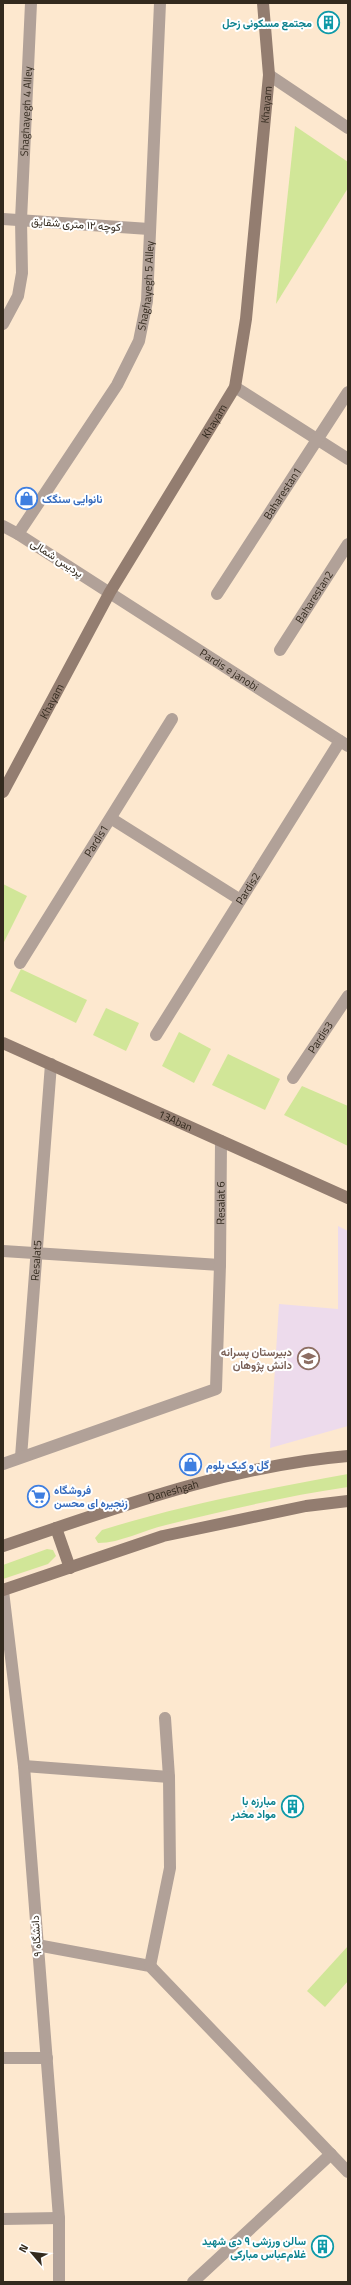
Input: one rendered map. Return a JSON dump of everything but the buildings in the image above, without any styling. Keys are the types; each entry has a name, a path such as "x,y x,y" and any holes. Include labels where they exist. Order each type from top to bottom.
{"street":[{"name":"Shaghayegh 4 Alley","path":"3,324 18,296 22,273 21,220 31,3"},
{"name":"Shaghayegh 5 Alley","path":"18,534 117,386 139,341 147,301 160,3"},
{"name":"Khayam","path":"3,792 110,592 235,387 246,319 269,75 262,3"},
{"path":"269,75 348,128"},
{"name":"کوچه ۱۲ متری شقایق","path":"3,219 150,229"},
{"path":"235,387 348,459"},
{"name":"Baharestan1","path":"217,594 348,392"},
{"name":"پردیس شمالی","path":"3,526 110,592"},
{"name":"Baharestan2","path":"280,650 348,544"},
{"name":"Pardis e janobi","path":"110,592 344,744"},
{"name":"Pardis1","path":"20,963 112,819 172,719"},
{"name":"Pardis2","path":"156,1035 239,899 344,744"},
{"path":"112,819 239,899"},
{"name":"Pardis3","path":"292,1078 348,996"},
{"name":"13Aban","path":"3,1043 348,1198"},
{"name":"Resalat5","path":"21,1458 51,1064"},
{"name":"Resalat 6","path":"21,1458 216,1389 220,1265 221,1141"},
{"path":"3,1251 220,1265"},
{"name":"Daneshgah","path":"3,1546 152,1495 242,1472 348,1456"},
{"path":"3,1464 21,1458"},
{"path":"3,1591 163,1536 306,1506 348,1501"},
{"path":"56,1528 70,1568"},
{"name":"دانشگاه ۹","path":"3,1591 24,1766 59,2218 59,2282"},
{"path":"150,1966 170,1868 170,1777 164,1718"},
{"path":"24,1766 170,1777"},
{"path":"37,1945 150,1966 348,2172"},
{"path":"3,2058 47,2058"},
{"path":"193,2282 331,2154"},
{"path":"3,2219 59,2218"}],"shaded area":[{"name":"دبیرستان پسرانه دانش پژوهان","path":"338,1226 348,1231 348,1426 270,1448 279,1304 338,1309"}],"green space":[{"path":"295,126 348,162 348,188 276,304"},
{"path":"3,884 27,896 3,944"},
{"path":"21,969 87,1000 76,1023 10,991"},
{"path":"106,1008 139,1023 126,1051 93,1035"},
{"path":"179,1032 211,1049 194,1083 162,1066"},
{"path":"228,1054 280,1079 265,1110 212,1085"},
{"path":"302,1086 348,1106 348,1146 284,1115"},
{"path":"348,1474 348,1487 279,1499 211,1514 157,1527 115,1541 98,1543 95,1538 102,1530 193,1505"},
{"path":"47,1549 53,1550 56,1556 48,1564 3,1579 3,1565"},
{"path":"348,1946 348,1981 325,2007 307,1991"}],"place":[{"name":"مجتمع مسکونی زحل","path":"328,23"},
{"name":"نانوایی سنگک","path":"26,499"},
{"name":"دبیرستان پسرانه دانش پژوهان","path":"308,1358"},
{"name":"گل و کیک بلوم","path":"190,1465"},
{"name":"فروشگاه زنجیره ای محسن","path":"39,1496"},
{"name":"مبارزه با مواد مخدر","path":"292,1807"},
{"name":"سالن ورزشی ۹ دی شهید غلام‌عباس مبارکی","path":"322,2247"}]}
